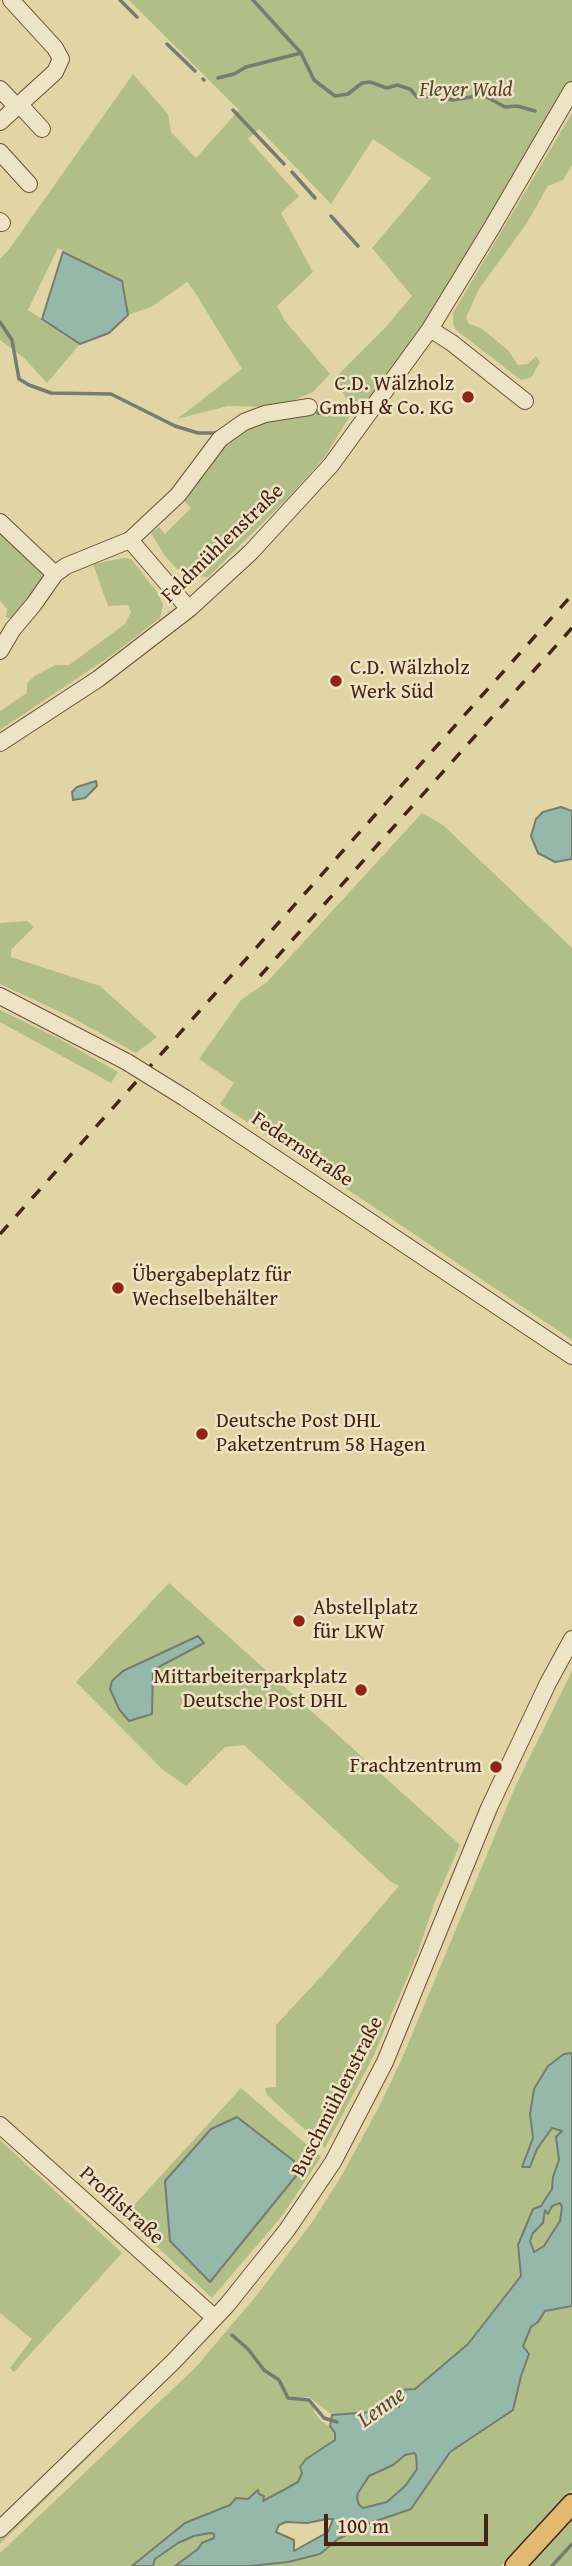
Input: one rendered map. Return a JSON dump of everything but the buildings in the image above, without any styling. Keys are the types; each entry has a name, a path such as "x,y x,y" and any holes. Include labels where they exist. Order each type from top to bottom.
{"main road":[{"path":"515,2566 572,2504"}],"street":[{"path":"0,122 55,72 61,59 58,51 11,0"},
{"path":"0,89 42,129"},
{"name":"Feldmühlenstraße","path":"0,743 98,679 189,609 251,552 331,465 430,329 572,90"},
{"path":"0,152 29,184"},
{"path":"430,329 452,343 525,401"},
{"path":"0,651 13,629 55,575 65,566 130,540 178,495 220,439 244,422 265,414 309,407"},
{"path":"0,522 55,575"},
{"path":"130,540 189,609"},
{"name":"Federnstraße","path":"0,996 127,1062 185,1098 572,1356"},
{"name":"Buschmühlenstraße","path":"0,2529 215,2318 288,2230 333,2161 385,2062 457,1883 506,1771 572,1639"},
{"name":"Profilstraße","path":"0,2126 215,2318"}],"green space":[{"name":"Fleyer Wald","path":"129,0 572,0 572,90 366,419 353,411 335,378 385,328 412,296 372,248 431,178 373,139 331,204 259,129 248,139 299,196 281,213 313,272 277,306 285,321 330,374 313,392 266,407 228,406 177,419 242,369 194,291 187,282 151,307 128,315 122,280 58,248 28,310 80,344 47,383 24,358 0,340 0,259 133,74 168,114 171,132 196,158 239,110"},
{"path":"572,113 572,165 563,180 548,186 527,223 479,289 466,318 469,324 481,328 508,350 518,365 528,364 536,356 540,362 531,378 521,380 456,330 453,313"},
{"path":"309,407 353,411 324,458 287,499 208,577 195,576 177,569 165,556 151,533 159,527 165,534 191,508 178,495 244,422"},
{"path":"0,530 44,574 44,580 12,619 6,617 7,609 0,601"},
{"path":"131,559 158,593 163,605 160,618 112,655 0,730 0,711 27,693 27,683 35,676 55,665 69,665 125,624 131,612 128,605 108,606 93,564"},
{"path":"422,813 443,825 572,948 572,1340 220,1104 234,1083 199,1059 241,1000 267,982"},
{"path":"27,921 34,927 11,950 11,957 100,986 157,1037 136,1053 73,1018 0,984 0,923"},
{"path":"0,1010 58,1038 118,1072 111,1083 0,1022"},
{"path":"169,1583 460,1845 373,2057 325,2148 267,2095 265,2088 276,2087 276,2025 399,1886 391,1882 244,1745 225,1747 186,1786 163,1770 76,1682"},
{"path":"572,1671 572,2053 564,2054 530,2114 533,2138 530,2167 537,2149 552,2128 562,2130 556,2137 559,2160 552,2189 540,2206 533,2209 518,2245 521,2276 468,2344 415,2389 399,2390 393,2397 400,2402 399,2407 386,2406 373,2412 332,2415 309,2397 294,2398 287,2395 279,2378 275,2376 287,2399 308,2401 321,2421 334,2429 335,2440 306,2459 299,2482 263,2501 258,2490 249,2499 236,2498 230,2505 185,2523 132,2566 0,2566 0,2553 196,2367 257,2295 313,2221 342,2175 380,2105 516,1785"},
{"path":"241,2088 321,2157 282,2216 212,2298 124,2216"},
{"path":"0,2140 122,2253 14,2372 10,2368 32,2339 0,2313"},
{"path":"560,2203 561,2221 544,2247 534,2252 530,2240 538,2229 545,2210 547,2208 548,2212 552,2206"},
{"path":"572,2306 572,2490 501,2566 250,2566 320,2554 338,2539 370,2523 411,2509 450,2452 513,2410 529,2354 523,2346 524,2339 545,2311"},
{"path":"90,2453 91,2455 0,2544 0,2538"},
{"path":"414,2453 417,2469 406,2485 387,2501 363,2508 359,2505 358,2493 369,2476 393,2465 405,2455"},
{"path":"572,2515 572,2566 525,2566"},
{"path":"214,2534 214,2538 175,2566 153,2566 155,2559 178,2543"}],"water":[{"path":"63,252 122,281 128,315 109,333 80,344 42,319"},
{"path":"96,781 97,786 85,798 73,800 72,792 77,787"},
{"path":"561,807 572,811 572,859 555,862 538,853 531,836 536,819 543,812"},
{"path":"198,1636 204,1643 153,1670 152,1714 129,1721 119,1709 110,1689 112,1681 123,1671"},
{"name":"Lenne","path":"572,2053 572,2306 545,2311 531,2327 523,2346 529,2354 513,2410 450,2452 411,2509 370,2523 338,2539 320,2554 288,2562 250,2566 175,2566 202,2543 214,2538 214,2534 210,2533 178,2543 155,2559 153,2566 132,2566 185,2523 230,2505 236,2498 248,2499 258,2490 259,2494 264,2496 263,2501 298,2482 302,2473 300,2467 306,2459 335,2440 335,2433 330,2426 332,2415 373,2412 386,2406 399,2407 400,2402 392,2397 399,2390 415,2389 468,2344 521,2276 518,2245 533,2209 541,2206 552,2189 559,2160 556,2137 562,2131 552,2128 537,2149 530,2167 522,2167 533,2138 530,2114 534,2089 548,2066 564,2054","holes":["560,2203 560,2221 544,2246 534,2252 530,2241 533,2233 543,2223 545,2210 548,2214 552,2206","405,2455 416,2455 417,2469 406,2485 387,2502 363,2508 359,2505 358,2493 369,2476 393,2465","333,2519 328,2532 294,2551 294,2540 276,2532 279,2525 286,2522 307,2523"]},
{"path":"237,2117 294,2161 296,2176 210,2282 170,2241 165,2181 211,2129"}],"waterway":[{"path":"120,0 137,17"},
{"path":"253,0 301,53 314,80 335,96 348,94 362,83 370,82 387,88 397,85 410,89 417,97 434,96 453,100 483,95 505,107 517,106 535,111"},
{"path":"167,44 195,71"},
{"path":"218,78 234,74 246,67 301,53"},
{"path":"233,110 284,164"},
{"path":"292,172 315,198"},
{"path":"331,216 358,246"},
{"path":"0,322 12,340 19,379 29,385 51,393 111,394 175,426 198,433 217,433"},
{"path":"318,413 341,414"},
{"path":"232,2335 248,2349 264,2370 279,2380 288,2398 309,2400 324,2418 337,2422"},
{"path":"552,2566 572,2544"}],"railway":[{"path":"0,1234 572,595"},
{"path":"260,976 572,628"}],"place":[{"name":"C.D. Wälzholz GmbH & Co. KG","path":"468,397"},
{"name":"C.D. Wälzholz Werk Süd","path":"336,681"},
{"name":"Übergabeplatz für Wechselbehälter","path":"118,1288"},
{"name":"Deutsche Post DHL Paketzentrum 58 Hagen","path":"202,1434"},
{"name":"Abstellplatz für LKW","path":"299,1621"},
{"name":"Mittarbeiterparkplatz Deutsche Post DHL","path":"361,1690"},
{"name":"Frachtzentrum","path":"496,1767"}]}
